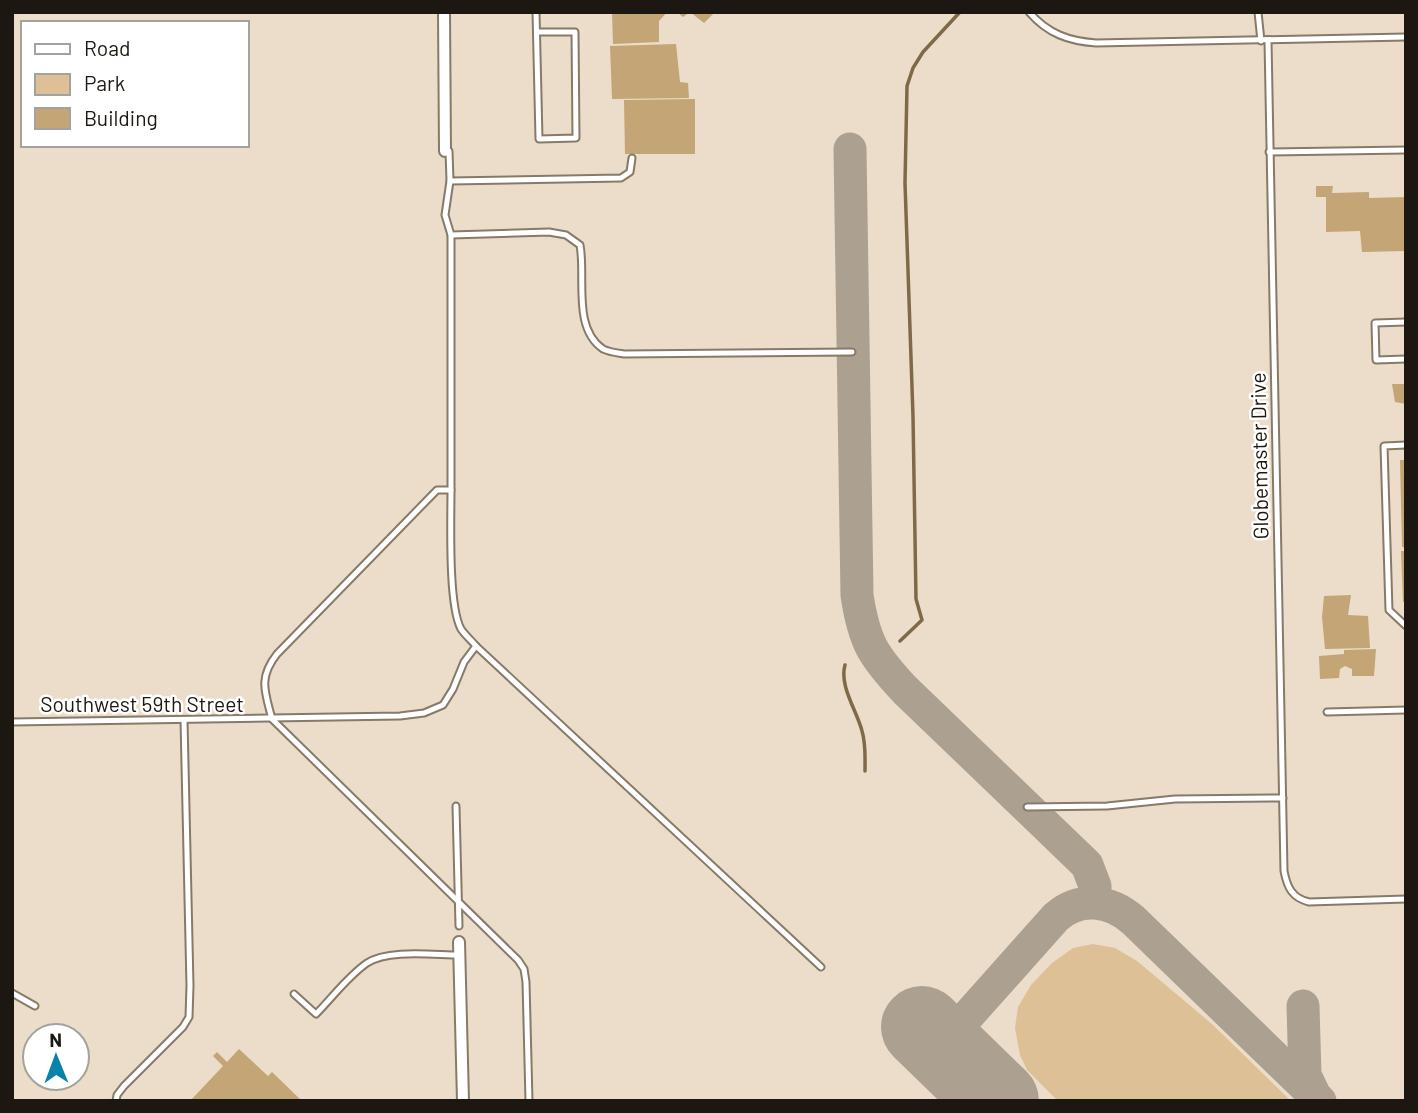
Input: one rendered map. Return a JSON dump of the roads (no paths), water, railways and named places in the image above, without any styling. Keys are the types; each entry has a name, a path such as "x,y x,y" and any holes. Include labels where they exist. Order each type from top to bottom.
{"street":[{"path":"444,12 447,151"},
{"path":"459,942 463,1101"}],"lane":[{"path":"536,12 539,139 576,138 575,32 537,32"},
{"path":"1028,12 1053,32 1072,41 1096,43 1406,37"},
{"path":"1258,12 1261,41"},
{"name":"Globemaster Drive","path":"1268,41 1284,871 1287,886 1300,900 1406,899"},
{"path":"1269,152 1406,150"},
{"path":"447,151 450,181 445,215 451,235 452,572 461,628 476,646 821,967"},
{"path":"450,181 621,178 630,172 632,158"},
{"path":"451,235 566,235 580,246 588,334 604,349 624,355 852,352"},
{"path":"1406,322 1375,323 1376,360 1406,359"},
{"path":"1404,623 1389,610 1384,446 1406,445"},
{"path":"451,490 438,490 276,654 267,667 264,681 272,719 524,969 529,1101"},
{"name":"Southwest 59th Street","path":"12,722 272,719 424,713 443,705 464,662 476,646"},
{"path":"1327,712 1406,710"},
{"path":"116,1101 124,1086 183,1027 189,1017 184,720"},
{"path":"1027,807 1114,805 1175,799 1283,798"},
{"path":"457,806 459,926"},
{"path":"294,994 316,1014 366,964 378,958 390,955 459,955"},
{"path":"12,993 35,1006"}],"waterway":[{"path":"900,641 922,620 916,599 905,183 907,86 913,68 923,52 960,12"},
{"path":"845,665 846,690 863,736 865,771"}]}
